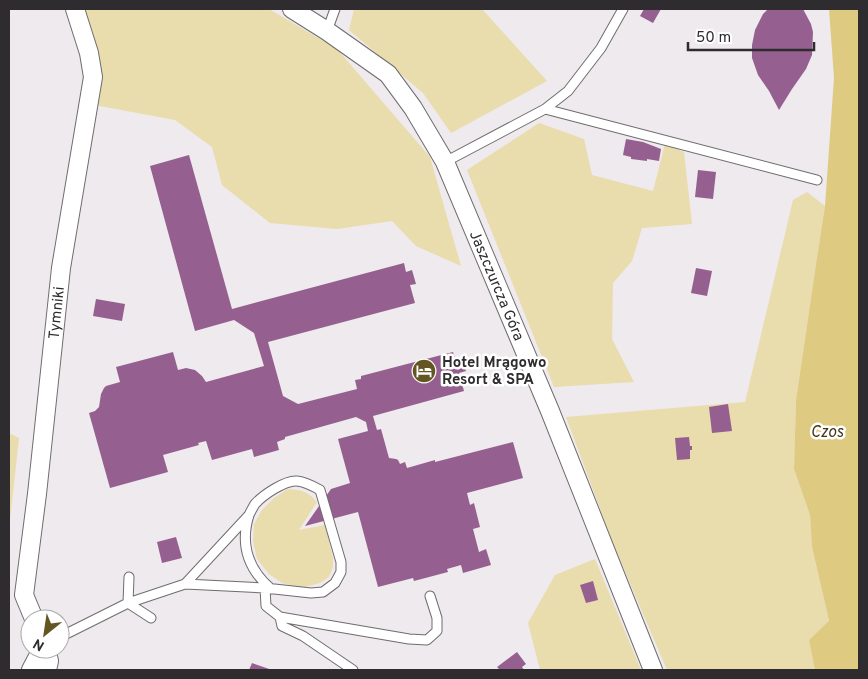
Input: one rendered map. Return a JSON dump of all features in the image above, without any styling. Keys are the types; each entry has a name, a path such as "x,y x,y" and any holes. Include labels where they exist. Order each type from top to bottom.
{"street":[{"name":"Tymniki","path":"30,609 24,595 37,494 61,268 93,77 89,53 75,9"},
{"name":"Jaszczurcza Góra","path":"292,9 388,74 414,108 445,162 550,411 653,670"},
{"path":"31,670 38,659"}],"lane":[{"path":"327,31 335,9"},
{"path":"445,162 545,109 568,92 601,48 623,9"},
{"path":"545,109 817,180"},
{"path":"70,632 128,602 185,584 268,588 310,593 323,592 335,583 341,572 342,562 320,490 296,480 283,484 256,503 246,523 245,541 250,563 268,588 266,606 280,617 409,639 427,640 437,631 437,618 430,596"},
{"path":"185,584 249,515"},
{"path":"128,602 129,578"},
{"path":"128,602 151,618"},
{"path":"280,617 282,626 302,636 353,670"}],"shaded area":[{"path":"77,9 269,9 337,49 430,157 461,266 416,246 392,221 337,229 270,223 222,185 212,147 175,120 89,104"},
{"path":"354,9 482,9 547,81 451,133 423,93 349,30"},
{"path":"539,123 584,139 592,175 653,191 665,144 684,152 692,224 642,228 632,261 613,283 612,339 634,382 554,387 467,170"},
{"path":"807,192 825,206 796,400 794,469 810,515 812,547 829,622 809,640 815,670 667,670 612,541 566,417 745,402 793,200"},
{"path":"9,433 19,438 9,529"},
{"path":"288,489 304,492 317,502 299,530 325,525 333,558 333,567 329,577 320,583 301,588 282,583 269,574 257,559 253,541 254,524 262,510 274,498"},
{"path":"595,559 641,670 540,670 528,623 555,575"}],"water":[{"name":"Czos","path":"829,9 859,9 859,670 815,670 809,640 829,621 812,547 810,515 794,469 796,400 825,206 834,78"}],"building":[{"path":"644,9 661,9 653,23 640,16"},
{"path":"768,9 803,9 813,32 812,55 806,69 779,110 758,75 752,58 755,30 763,14"},
{"path":"626,139 643,142 661,149 659,161 631,159 631,157 623,155"},
{"name":"Hotel Mrągowo Resort & SPA","path":"189,155 232,309 404,263 406,272 412,270 416,284 410,285 415,303 268,342 283,396 298,404 357,389 355,380 361,379 361,376 453,352 455,359 462,357 466,371 459,373 464,391 373,416 377,430 381,429 389,458 398,460 400,464 405,462 407,468 513,442 523,478 467,493 470,505 474,503 480,527 473,529 479,552 486,549 491,565 463,573 461,565 447,569 448,572 414,581 413,578 378,587 358,512 305,526 331,489 350,483 338,439 368,431 366,422 356,417 285,437 285,439 277,442 279,450 254,457 252,449 212,460 206,441 198,443 199,445 163,455 168,472 110,488 89,413 99,407 101,394 106,386 120,382 116,367 173,352 178,370 186,368 195,370 206,382 264,366 254,333 234,320 195,331 150,166"},
{"path":"698,170 716,172 713,199 695,197"},
{"path":"696,268 712,271 707,296 691,293"},
{"path":"96,299 125,304 122,321 93,316"},
{"path":"728,404 732,431 712,433 709,407"},
{"path":"689,437 690,446 692,446 690,459 677,460 675,438"},
{"path":"176,537 182,558 162,563 157,542"},
{"path":"593,581 598,600 586,603 580,585"},
{"path":"517,652 526,664 522,667 524,670 500,670 497,667"},
{"path":"252,663 272,670 249,670"}],"place":[{"name":"Hotel Mrągowo Resort & SPA","path":"424,371"}]}
